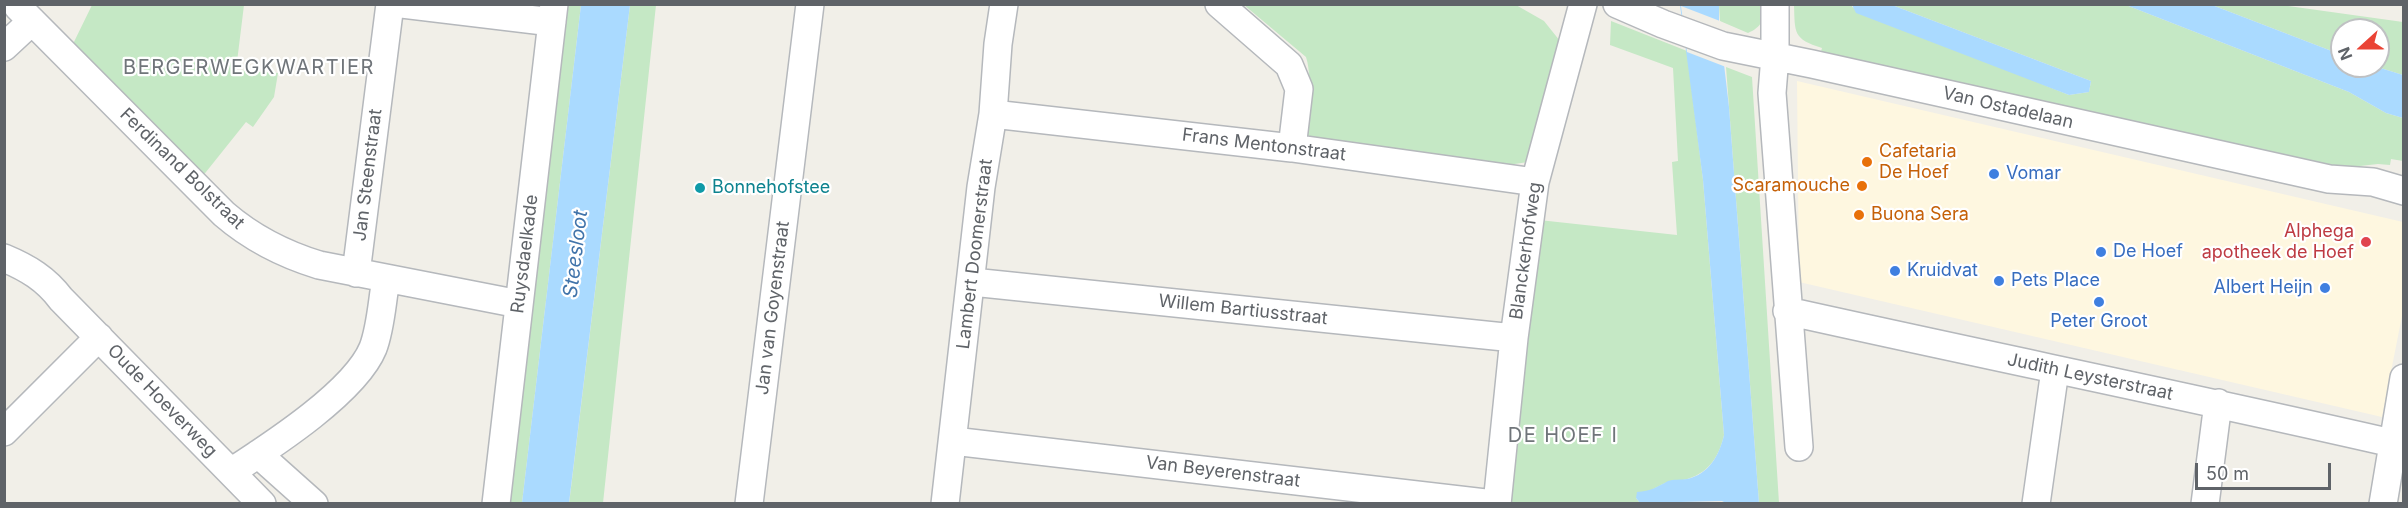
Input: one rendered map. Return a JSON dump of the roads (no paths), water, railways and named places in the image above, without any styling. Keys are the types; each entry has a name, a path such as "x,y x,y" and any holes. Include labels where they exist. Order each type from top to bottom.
{"street":[{"name":"Jan Steenstraat","path":"356,273 390,4"},
{"path":"402,4 554,13"},
{"name":"Jan van Goyenstraat","path":"749,504 810,4"},
{"name":"Lambert Doomerstraat","path":"945,504 981,187 993,114 998,44 1004,4"},
{"path":"1219,4 1289,65 1299,89 1292,147"},
{"name":"Blanckerhofweg","path":"1495,504 1535,182 1583,4"},
{"name":"Van Ostadelaan","path":"1617,4 1684,33 1723,46 2329,179 2373,182 2403,191"},
{"path":"1775,4 1772,93 1799,447"},
{"name":"Ferdinand Bolstraat","path":"18,13 239,226 254,237 297,259 356,273 519,304"},
{"path":"4,47 18,13"},
{"name":"Ruysdaelkade","path":"496,504 554,13"},
{"name":"Frans Mentonstraat","path":"993,114 1292,147 1535,182"},
{"name":"Oude Hoeverweg","path":"4,258 32,271 50,285 61,299 262,504"},
{"name":"Oude Hoeverweg","path":"4,274 61,299"},
{"path":"231,472 335,395 367,360 374,347 386,279"},
{"name":"Willem Bartiusstraat","path":"972,282 1514,338"},
{"name":"Judith Leysterstraat","path":"1787,311 2218,403 2392,443"},
{"path":"4,432 99,337"},
{"path":"2036,504 2055,370"},
{"path":"2383,504 2403,378"},
{"path":"2205,504 2218,403"},
{"name":"Van Beyerenstraat","path":"953,441 1495,504"},
{"path":"258,454 314,504"}],"water":[{"name":"Steesloot","path":"581,5 630,5 569,503 522,503"},
{"path":"1680,5 1719,5 1729,107 1759,503 1722,501 1640,503 1636,498 1637,492 1650,490 1670,480 1695,477 1701,473 1716,457 1724,435 1703,180"},
{"path":"1852,5 1892,5 2091,81 2089,92 2069,95 1856,13"},
{"path":"2126,5 2212,5 2330,50 2330,78 2390,78 2390,71 2403,75 2403,118 2386,113 2349,92"}],"place":[{"name":"Cafetaria De Hoef","path":"1867,162"},
{"name":"Vomar","path":"1994,174"},
{"name":"Scaramouche","path":"1862,186"},
{"name":"Bonnehofstee","path":"700,188"},
{"name":"Buona Sera","path":"1859,215"},
{"name":"Alphega apotheek de Hoef","path":"2366,242"},
{"name":"De Hoef","path":"2101,252"},
{"name":"Kruidvat","path":"1895,271"},
{"name":"Pets Place","path":"1999,281"},
{"name":"Albert Heijn","path":"2325,288"},
{"name":"Peter Groot","path":"2099,302"}],"district":[{"name":"BERGERWEGKWARTIER","path":"249,68"},
{"name":"DE HOEF I","path":"1563,436"}]}
